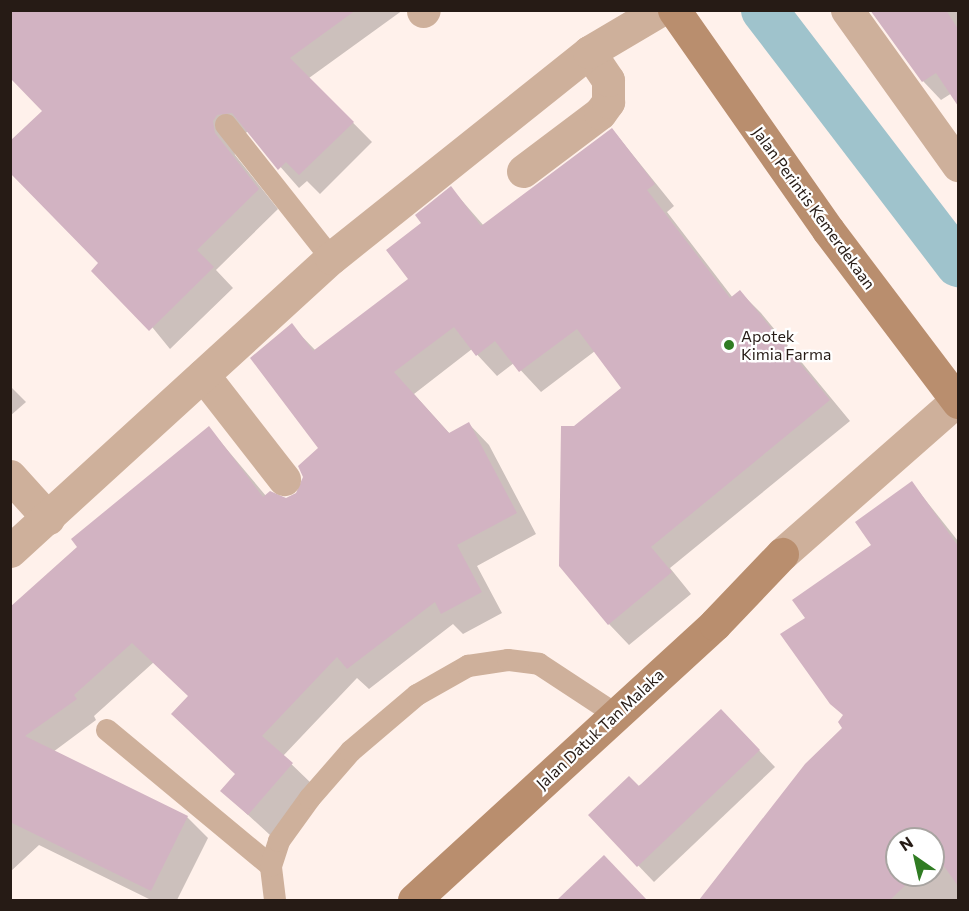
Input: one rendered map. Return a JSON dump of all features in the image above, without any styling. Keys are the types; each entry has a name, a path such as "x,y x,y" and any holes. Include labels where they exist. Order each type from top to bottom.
{"street":[{"path":"10,551 331,258 589,52 660,10"},
{"name":"Jalan Perintis Kemerdekaan","path":"674,10 828,230 958,401"},
{"path":"847,10 958,165"},
{"path":"523,171 600,113 608,102 608,80 589,52"},
{"path":"203,375 284,479"},
{"name":"Jalan Datuk Tan Malaka","path":"414,900 714,624 782,554 958,401"},
{"path":"10,476 48,518"}],"lane":[{"path":"226,125 331,258"},
{"path":"275,900 271,866 279,841 351,751 417,696 468,666 508,660 539,664 615,714"},
{"path":"107,730 271,866"}],"building":[{"path":"10,10 356,10 290,58 354,122 299,175 286,162 278,170 232,113 217,115 213,121 215,133 259,189 197,250 214,267 149,331 91,271 98,263 10,173 10,141 42,111 10,78"},
{"path":"870,10 946,10 958,29 958,106 936,73 922,82"},
{"path":"612,128 655,184 647,190 730,298 740,290 830,400 651,547 672,572 608,625 559,566 561,426 574,426 621,388 577,329 519,372 495,341 476,356 454,327 394,372 449,433 469,422 517,513 457,545 482,592 441,614 435,602 347,669 337,657 262,736 293,763 248,815 220,791 235,774 171,714 188,696 132,643 74,695 77,699 25,736 188,816 151,891 10,822 10,607 77,547 71,539 209,426 263,497 270,491 286,498 296,493 303,477 298,466 318,448 250,358 292,323 313,351 408,279 386,250 421,223 415,215 451,186 481,226"},
{"path":"912,481 958,546 958,886 945,868 945,827 885,827 885,887 904,887 890,900 699,900 805,764 842,728 838,722 843,715 830,704 780,634 805,618 792,600 871,545 855,522"},
{"path":"721,709 760,750 637,867 588,815 629,776 639,786"},
{"path":"604,855 647,900 557,900"}],"waterway":[{"path":"764,10 958,264"}],"place":[{"name":"Apotek Kimia Farma","path":"729,345"}]}
